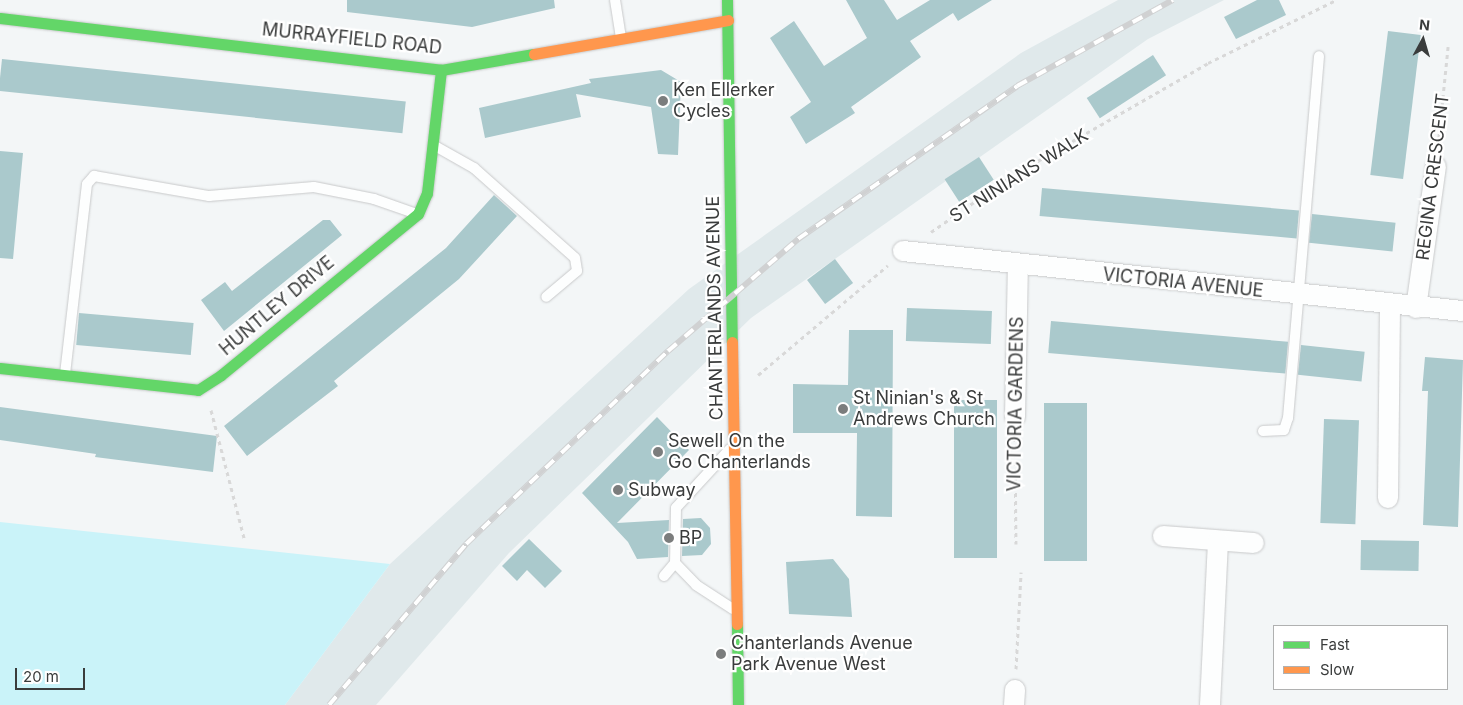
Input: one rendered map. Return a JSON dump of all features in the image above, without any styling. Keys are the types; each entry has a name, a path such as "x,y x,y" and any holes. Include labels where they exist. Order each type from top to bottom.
{"street":[{"name":"CHANTERLANDS AVENUE","path":"727,0 738,705"},
{"name":"MURRAYFIELD ROAD","path":"0,18 441,70 621,36 728,20"},
{"name":"HUNTLEY DRIVE","path":"205,386 418,214 427,193 434,145 441,70"},
{"name":"REGINA CRESCENT","path":"1416,308 1436,166"},
{"name":"VICTORIA AVENUE","path":"903,251 1416,308 1463,311"},
{"name":"VICTORIA GARDENS","path":"1015,417 1018,265"},
{"path":"1388,498 1390,305"},
{"path":"0,368 198,390 205,386"},
{"path":"1163,536 1254,543"},
{"path":"1210,705 1218,541"}],"lane":[{"path":"615,0 621,36"},
{"path":"1263,431 1284,430 1288,418 1296,295 1319,56"},
{"path":"434,145 474,168 576,258 577,271 546,297"},
{"path":"65,376 87,184 94,176 209,196 314,187 374,199 418,214"},
{"path":"664,576 675,563 676,508 734,445"},
{"path":"675,563 696,585 736,611"}],"path":[{"name":"ST NINIANS WALK","path":"734,398 903,251 1010,177 1190,73 1336,0"},
{"name":"REGINA CRESCENT","path":"1436,166 1448,47"},
{"path":"205,386 244,538"},
{"name":"VICTORIA GARDENS","path":"1015,417 1016,544"},
{"path":"1014,698 1021,572"}],"shaded area":[{"path":"1118,0 1224,0 1148,39 751,318 509,553 376,705 285,705 390,564 689,289 1021,53"},
{"path":"0,522 390,564 285,705 0,705"}],"building":[{"path":"347,0 554,0 555,8 472,27 347,12"},
{"path":"846,0 884,0 897,20 930,0 992,0 958,21 953,13 910,41 921,57 851,107 855,113 806,144 790,117 811,102 770,38 794,21 824,66 867,38"},
{"path":"1257,0 1279,0 1286,15 1236,39 1224,17"},
{"path":"1388,31 1421,35 1403,179 1370,175"},
{"path":"1153,55 1166,75 1100,118 1087,98"},
{"path":"2,59 406,101 402,133 0,91"},
{"path":"661,70 681,82 678,155 658,154 651,107 576,94 581,117 485,138 479,108 591,83 589,79"},
{"path":"0,151 23,153 13,259 0,258"},
{"path":"979,157 994,180 959,202 945,179"},
{"path":"1042,188 1299,210 1297,238 1040,216"},
{"path":"494,195 517,216 459,279 334,381 338,386 247,456 224,426 446,248"},
{"path":"1312,214 1396,223 1393,252 1309,243"},
{"path":"323,220 330,220 342,235 224,331 201,300 225,282 232,291"},
{"path":"835,259 853,283 825,304 807,280"},
{"path":"907,308 992,311 991,344 906,341"},
{"path":"79,313 194,323 191,355 76,345"},
{"path":"1051,321 1288,342 1285,374 1048,353"},
{"name":"St Ninian's & St Andrews Church","path":"849,330 893,330 892,517 856,516 857,433 793,433 793,384 848,385"},
{"path":"1301,345 1365,352 1362,382 1298,375"},
{"path":"1425,357 1463,360 1458,527 1423,525 1428,391 1422,391"},
{"path":"954,400 997,400 997,558 954,558"},
{"path":"1044,403 1087,403 1087,561 1044,561"},
{"path":"0,407 217,436 213,472 95,457 96,454 0,440"},
{"path":"657,417 689,450 617,523 669,520 668,557 637,559 628,542 582,493"},
{"path":"1324,419 1359,420 1355,524 1320,523"},
{"path":"701,518 710,528 711,544 702,555 682,556 683,519"},
{"path":"529,539 562,571 545,588 527,570 517,581 502,566"},
{"path":"1361,540 1419,541 1418,571 1360,570"},
{"path":"833,559 849,579 852,617 789,614 786,562"}],"railway":[{"path":"329,705 466,544 668,351 798,239 1017,86 1173,0"}],"traffic: fast":[{"path":"727,0 732,342"},
{"path":"0,18 441,70 534,54"},
{"path":"0,368 198,390 221,375 418,214 427,193 441,70"},
{"path":"737,624 738,705"}],"traffic: slow":[{"path":"534,54 728,20"},
{"path":"732,342 737,624"}],"place":[{"name":"Ken Ellerker Cycles","path":"663,101"},
{"name":"St Ninian's & St Andrews Church","path":"843,409"},
{"name":"Sewell On the Go Chanterlands","path":"658,452"},
{"name":"Subway","path":"618,490"},
{"name":"BP","path":"669,538"},
{"name":"Chanterlands Avenue Park Avenue West","path":"721,654"}]}
